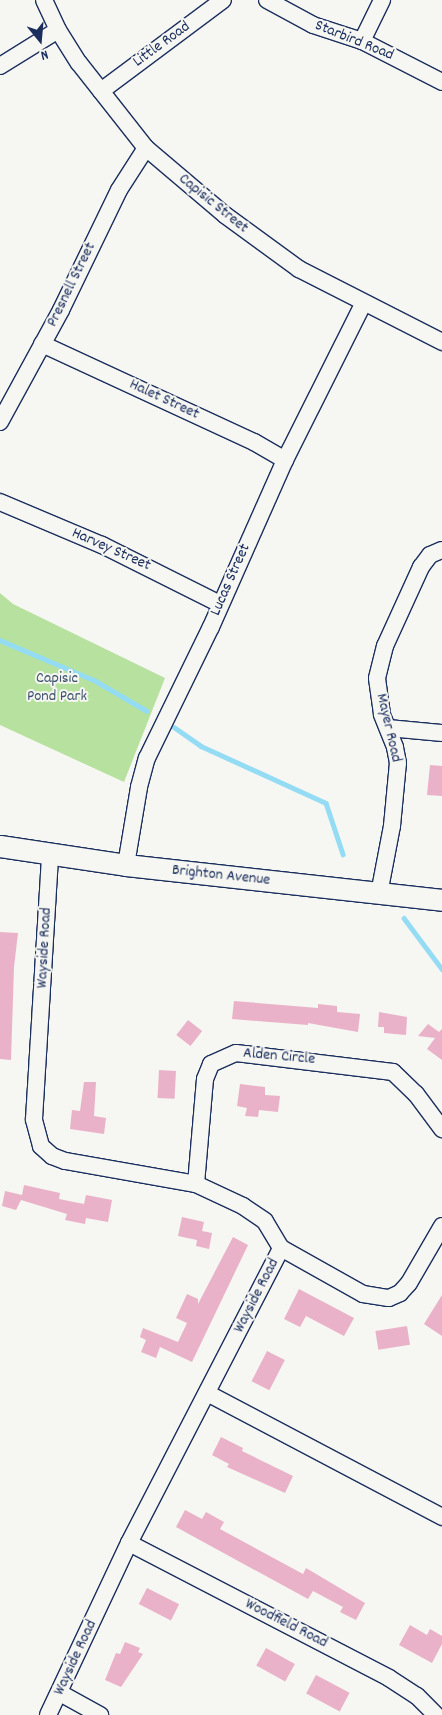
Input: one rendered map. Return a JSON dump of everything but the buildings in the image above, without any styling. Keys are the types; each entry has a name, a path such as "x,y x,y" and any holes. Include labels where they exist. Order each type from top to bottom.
{"main road":[{"name":"Brighton Avenue","path":"0,846 126,866 442,900"}],"street":[{"name":"Capisic Street","path":"44,0 58,30 101,91 146,148 274,252 363,304 442,342"},
{"name":"Little Road","path":"101,91 223,0"},
{"name":"Starbird Road","path":"267,0 314,25 362,41 442,82"},
{"path":"362,41 382,0"},
{"path":"0,66 58,30"},
{"name":"Presnell Street","path":"0,422 120,190 146,148"},
{"name":"Lucas Street","path":"126,866 139,787 147,758 220,604 285,460 363,304"},
{"name":"Halet Street","path":"42,344 254,442 285,460"},
{"name":"Harvey Street","path":"0,502 102,545 220,604"},
{"name":"Mayer Road","path":"379,894 392,826 398,764 382,714 377,678 385,646 421,567 430,555 442,550"},
{"path":"388,728 442,733"},
{"name":"Wayside Road","path":"48,1715 129,1543 281,1248 265,1221 243,1206 196,1184 65,1161 52,1156 41,1146 34,1119 50,855"},
{"name":"Alden Circle","path":"196,1184 205,1079 211,1064 236,1053 393,1072 416,1094 442,1129"},
{"path":"281,1248 363,1294 388,1298 400,1293 409,1283 442,1226"},
{"path":"207,1393 442,1517"},
{"name":"Woodfield Road","path":"129,1543 389,1678 417,1696 436,1715"},
{"path":"60,1693 100,1715"}],"green space":[{"name":"Capisic Pond Park","path":"0,593 13,604 165,678 124,782 0,725"}],"waterway":[{"path":"0,640 94,680 147,711"},
{"path":"174,727 201,746 326,803 343,854"},
{"path":"404,918 442,969"}]}
